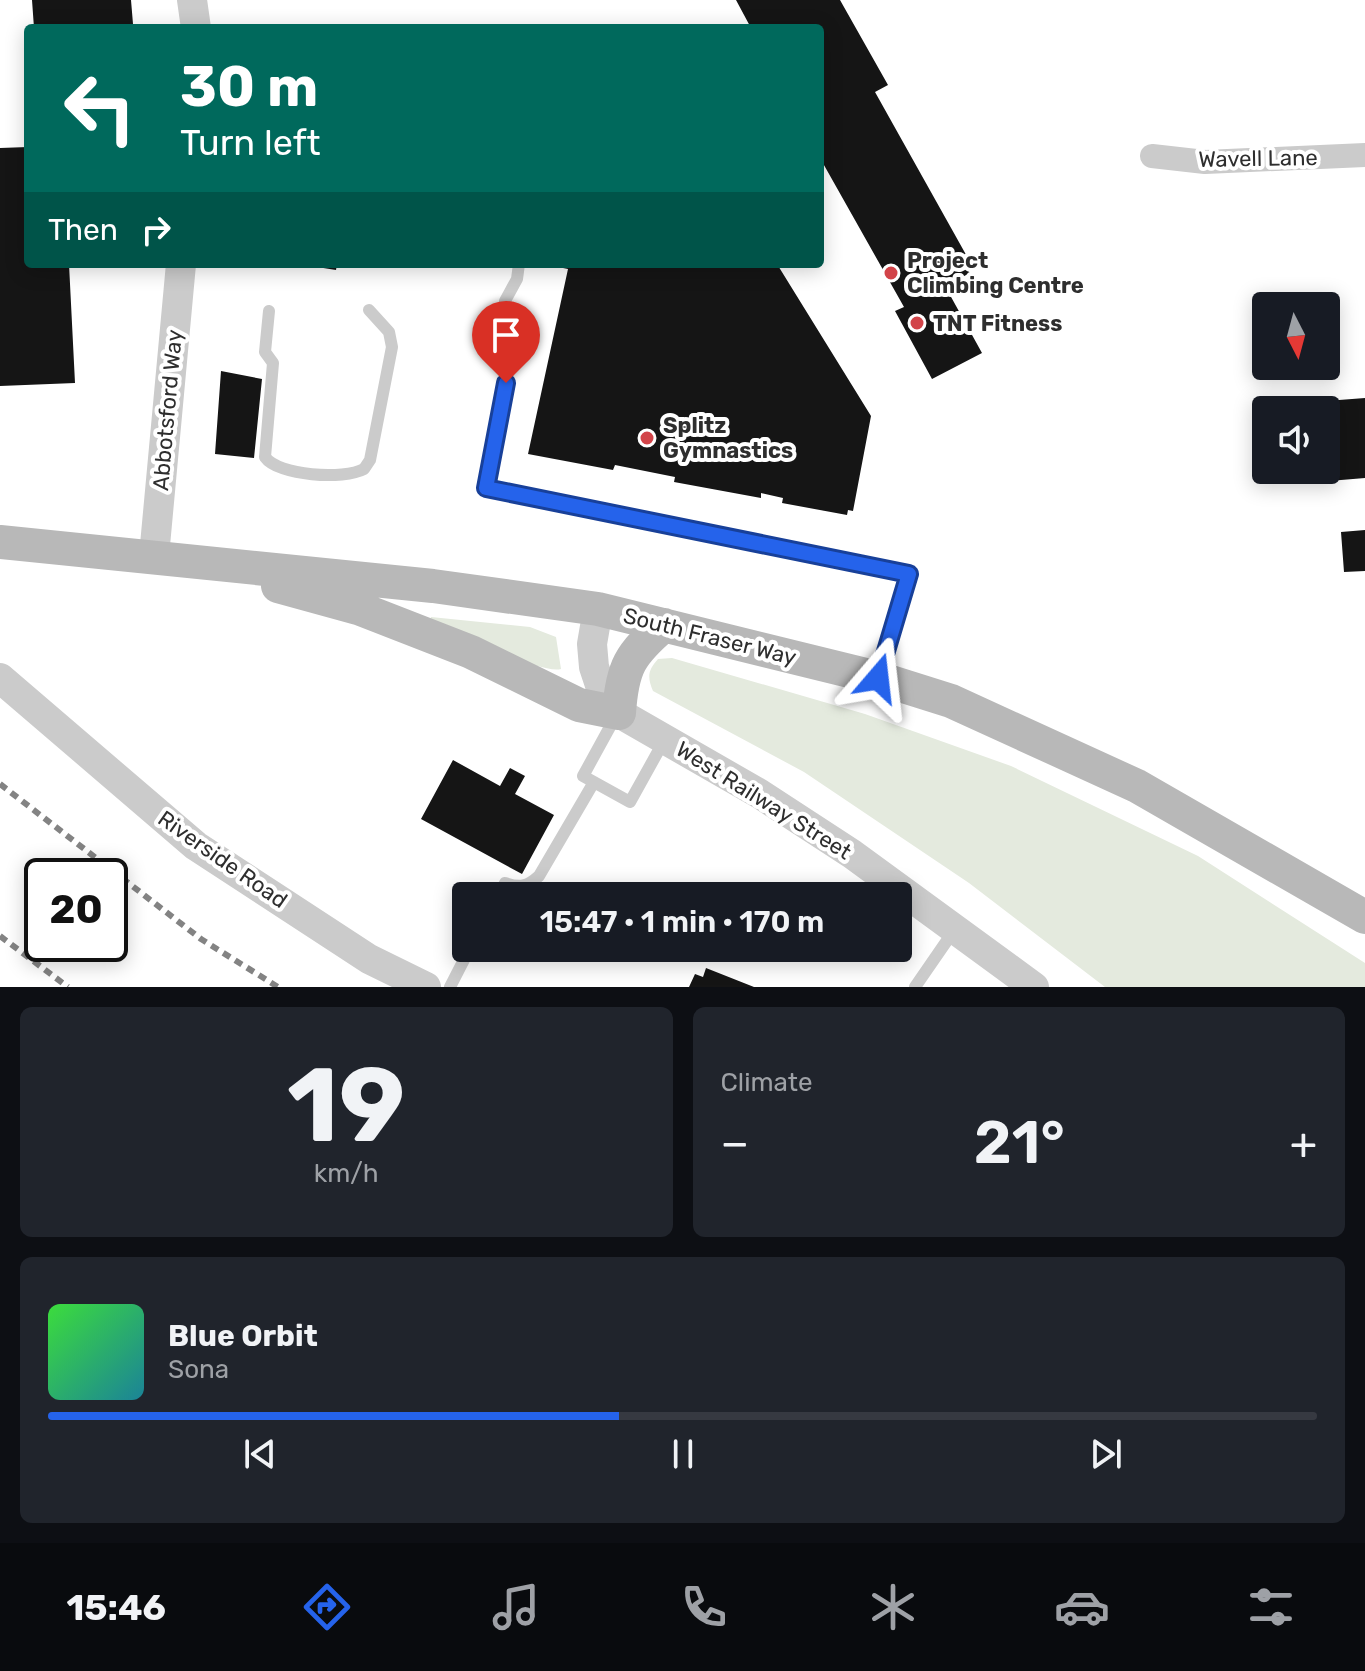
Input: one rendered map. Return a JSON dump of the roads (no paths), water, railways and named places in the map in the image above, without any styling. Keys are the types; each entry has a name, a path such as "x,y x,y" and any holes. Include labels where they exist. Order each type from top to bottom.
{"main road":[{"name":"South Fraser Way","path":"0,542 433,586 598,609 878,678 951,701 1137,786 1365,917"},
{"path":"154,556 358,608 471,652 579,705 619,713 621,682 631,655 664,625"}],"street":[{"path":"192,0 195,24"},
{"name":"Wavell Lane","path":"1152,156 1205,162 1365,155"},
{"name":"Abbotsford Way","path":"154,556 181,268"},
{"name":"West Railway Street","path":"598,609 592,644 594,667 602,691 619,713 774,802 1034,987"},
{"name":"Riverside Road","path":"0,678 196,846 369,959 426,987"}],"lane":[{"path":"518,268 517,279 505,301 516,330 486,488 909,574 878,678"},
{"path":"269,311 265,352 273,363 263,449 270,465 280,470 343,475 364,469 370,460 392,347 389,332 369,310"},
{"path":"532,882 539,876 589,779 619,713"},
{"path":"589,779 630,802 665,739"},
{"path":"915,987 955,929"},
{"path":"450,987 463,962"}],"railway":[{"path":"0,784 201,939 278,987"},
{"path":"0,936 68,987"}],"place":[{"name":"Project Climbing Centre","path":"891,273"},
{"name":"TNT Fitness","path":"917,323"},
{"name":"Splitz Gymnastics","path":"647,438"}]}
